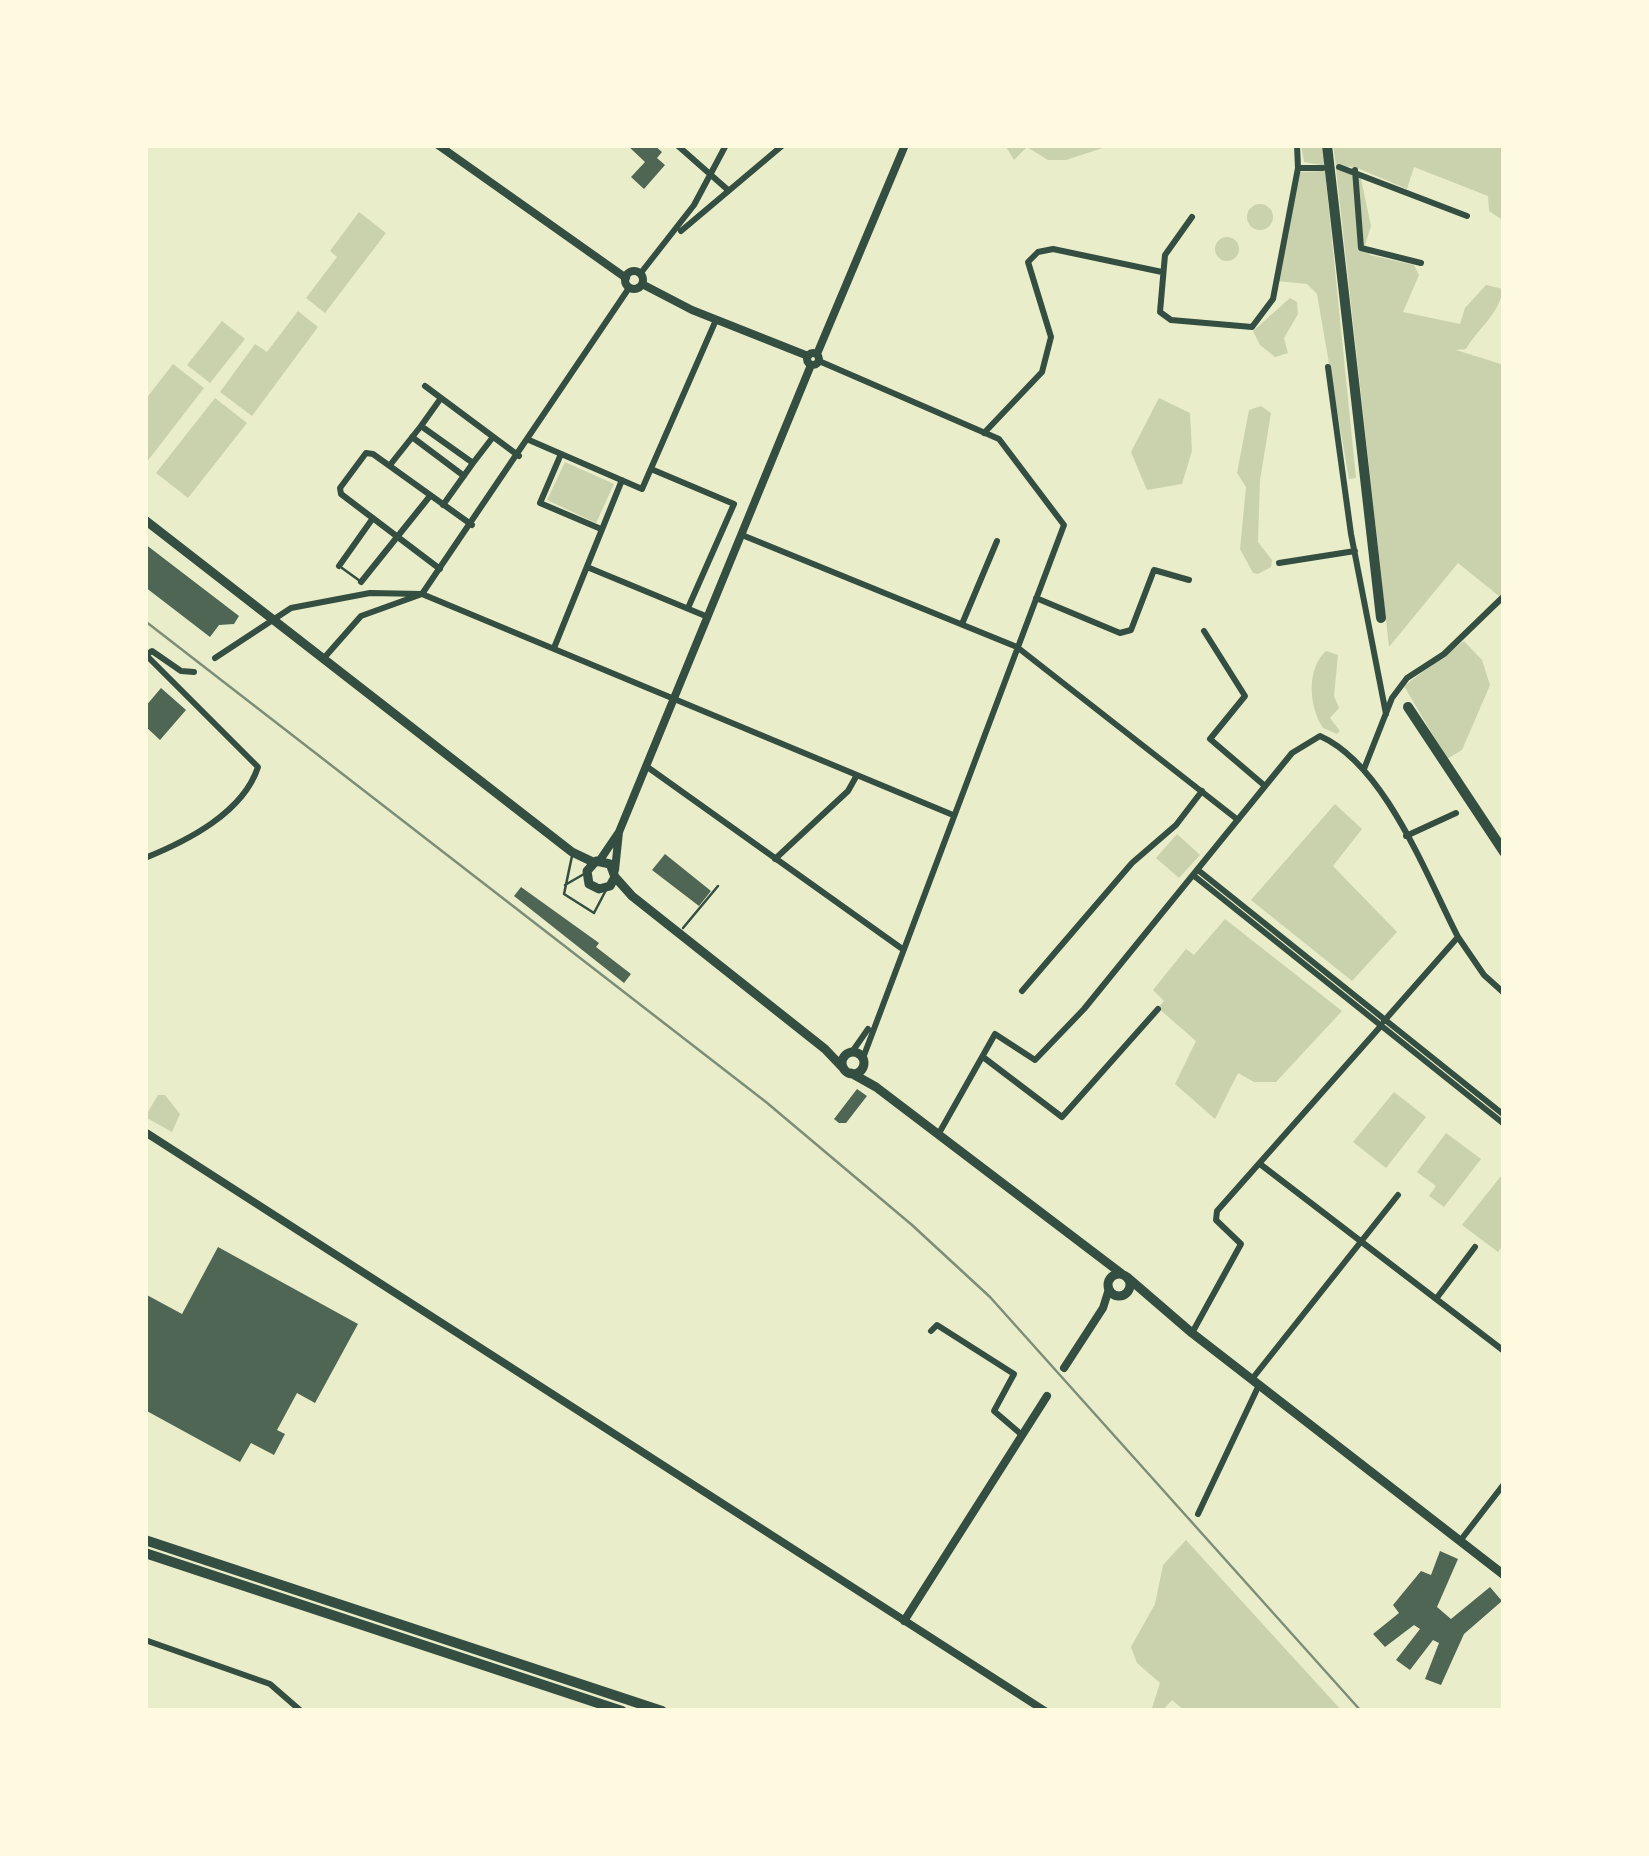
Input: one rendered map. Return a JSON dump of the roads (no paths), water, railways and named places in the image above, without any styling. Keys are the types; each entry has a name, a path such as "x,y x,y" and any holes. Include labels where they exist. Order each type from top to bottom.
{"highway":[{"path":"1327,145 1381,618"},
{"path":"1408,707 1504,852"},
{"path":"145,1540 662,1711"},
{"path":"145,1553 622,1711"}],"main road":[{"path":"145,520 591,867 615,874 632,896"},
{"path":"591,867 592,886 632,896 682,929 825,1048 847,1071 876,1087 1124,1276 1504,1575"},
{"path":"606,888 615,874"},
{"path":"825,1048 849,1054 862,1063 876,1087"},
{"path":"847,1071 849,1054"},
{"path":"847,1071 862,1063"},
{"path":"1100,1261 1115,1289 1150,1299"},
{"path":"1115,1289 1130,1285 1124,1276"},
{"path":"1115,1289 1124,1276"}],"street":[{"path":"438,145 628,283"},
{"path":"677,145 728,190"},
{"path":"628,283 641,279 672,238 726,145"},
{"path":"672,238 783,145"},
{"path":"591,867 619,832 905,145"},
{"path":"1192,218 1165,255 1160,312 1170,320 1252,327 1272,299 1298,168 1297,145"},
{"path":"1298,168 1323,168"},
{"path":"1339,168 1355,170 1467,216"},
{"path":"1355,170 1361,248 1421,264"},
{"path":"984,432 1042,372 1051,336 1028,262 1038,252 1053,248 1162,272"},
{"path":"324,658 362,616 422,594 519,456 633,272 716,320 999,439 1064,525 872,1024 862,1063"},
{"path":"529,440 642,489 716,320"},
{"path":"1328,367 1354,551 1386,714"},
{"path":"424,386 519,456"},
{"path":"390,465 441,398"},
{"path":"421,426 474,463"},
{"path":"412,437 464,476"},
{"path":"444,505 493,437"},
{"path":"440,569 340,488 366,453 373,454 472,525"},
{"path":"562,454 540,503 601,529"},
{"path":"651,469 734,504 688,608"},
{"path":"554,648 622,480"},
{"path":"361,582 430,496"},
{"path":"340,566 373,518"},
{"path":"742,536 1018,646 1238,820"},
{"path":"962,624 997,541"},
{"path":"1280,564 1354,551"},
{"path":"587,567 708,617"},
{"path":"1036,598 1120,633 1131,630 1154,570 1189,580"},
{"path":"215,658 291,608 353,594 422,594 953,815"},
{"path":"1364,769 1386,714 1407,678 1444,654 1504,596"},
{"path":"1204,631 1245,696 1210,739 1265,786"},
{"path":"145,858 198,833 231,806 254,780 258,767 145,654 152,651 181,671 194,672"},
{"path":"938,1136 995,1034 1035,1060 1292,753 1320,736 1364,769 1406,836 1458,936 1484,975 1504,993"},
{"path":"646,766 901,948"},
{"path":"774,859 848,791 858,775"},
{"path":"1022,992 1132,864 1176,825 1202,791"},
{"path":"1406,836 1456,813"},
{"path":"615,874 619,832"},
{"path":"1195,873 1504,1124"},
{"path":"1192,1333 1241,1244 1216,1220 1217,1212 1458,936"},
{"path":"983,1057 1062,1117 1158,1009"},
{"path":"849,1054 872,1024"},
{"path":"1382,1024 1504,1116"},
{"path":"145,1132 1046,1711"},
{"path":"1260,1164 1504,1351"},
{"path":"1198,1514 1255,1382 1398,1195"},
{"path":"1436,1299 1475,1247"},
{"path":"1064,1368 1115,1289"},
{"path":"931,1330 937,1325 1014,1374 994,1411 1022,1435"},
{"path":"904,1620 1047,1396"},
{"path":"1460,1541 1504,1484"},
{"path":"145,1640 270,1684 301,1711"}],"lane":[{"path":"340,566 361,582"},
{"path":"572,852 564,894 594,914 606,888"},
{"path":"564,886 591,867"}],"railway":[{"path":"145,621 766,1102 912,1225 990,1297 1361,1711"}]}
